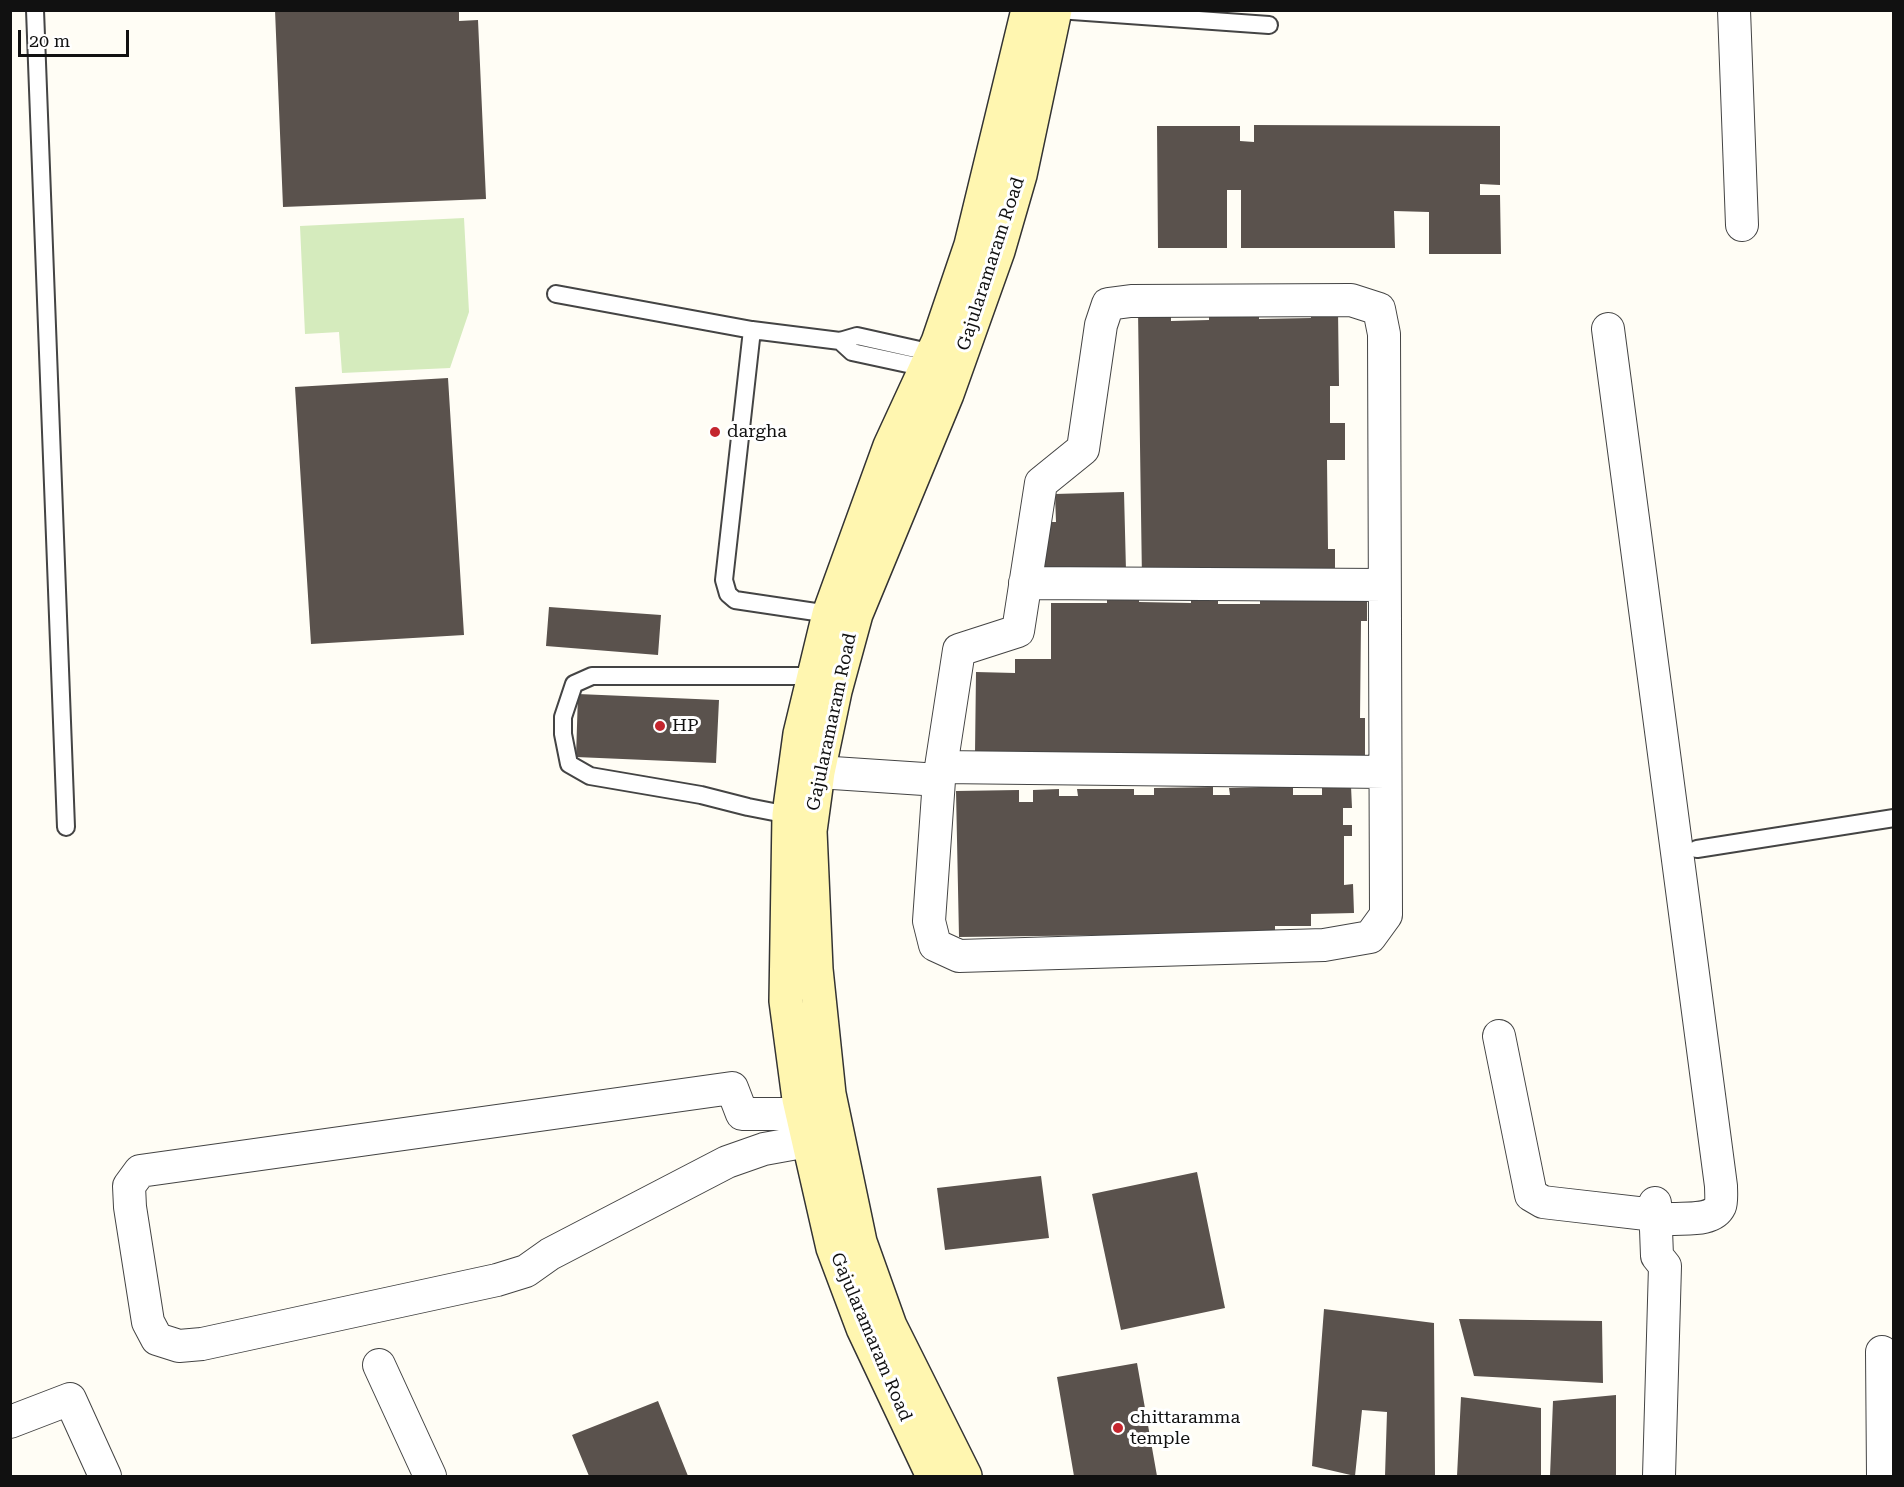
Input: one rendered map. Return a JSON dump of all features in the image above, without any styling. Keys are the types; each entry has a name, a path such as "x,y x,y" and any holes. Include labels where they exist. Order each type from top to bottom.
{"main road":[{"name":"Gajularamaram Road","path":"939,1472 860,1242 832,1105 816,969 807,770 800,734 829,614 890,446 929,361 971,245 1028,10"},
{"name":"Gajularamaram Road","path":"939,1472 864,1328 833,1248 799,1099 786,1001 789,815 835,691 855,614 947,394 998,251 1020,175 1057,10"}],"street":[{"path":"1734,10 1742,225"},
{"path":"1351,300 1379,309 1384,334 1384,585 1386,915 1370,937 1324,945 959,956 935,945 929,921 940,774 959,650 1018,632 1041,483 1083,449 1101,325 1108,304 1131,301 1351,300"},
{"path":"1498,1036 1531,1195 1543,1202 1551,1203 1664,1210 1706,1216 1714,1214 1721,1205 1721,1186 1608,329"},
{"path":"1025,583 1384,585"},
{"path":"807,770 940,774 1385,772"},
{"path":"732,1088 742,1114 806,1127 758,1151 726,1162 550,1254 526,1271 497,1280 202,1344 179,1346 157,1339 148,1323 130,1207 129,1186 140,1171 732,1088"},
{"path":"750,1114 758,1151"},
{"path":"1659,1476 1665,1266 1657,1256 1664,1210"},
{"path":"1882,1352 1883,1476"},
{"path":"379,1365 430,1476"},
{"path":"10,1422 70,1399 105,1476"}],"lane":[{"path":"35,10 66,827"},
{"path":"1057,10 1269,26"},
{"path":"556,294 752,330 840,341 852,352 929,361"},
{"path":"752,330 724,580 728,594 735,600 829,614"},
{"path":"789,815 701,795 590,776 569,764 563,734 563,717 574,684 592,676 814,676"},
{"path":"1697,849 1893,818"}],"green space":[{"path":"464,218 469,312 450,368 342,373 339,332 305,334 300,226"}],"building":[{"path":"275,10 459,10 459,21 478,20 486,199 283,207"},
{"path":"1254,125 1500,126 1500,185 1480,184 1480,195 1500,195 1501,254 1429,254 1429,212 1394,211 1395,248 1241,248 1241,190 1227,190 1227,248 1158,248 1157,126 1240,126 1240,141 1254,142"},
{"path":"1259,310 1259,319 1311,318 1311,310 1338,310 1339,386 1330,386 1330,423 1345,423 1345,460 1327,460 1328,549 1335,549 1335,579 1142,580 1138,311 1171,311 1171,321 1209,320 1209,311"},
{"path":"448,378 464,635 311,644 295,387"},
{"path":"1124,492 1126,571 1038,572 1036,522 1056,522 1055,494"},
{"path":"1107,594 1139,594 1139,602 1191,603 1191,594 1218,595 1218,604 1260,604 1260,595 1367,597 1367,621 1361,621 1360,718 1365,718 1365,758 975,753 976,672 1015,673 1015,659 1051,659 1051,603 1107,603"},
{"path":"549,607 661,615 658,655 546,646"},
{"path":"578,694 719,700 716,763 576,757"},
{"path":"1293,786 1293,795 1322,795 1322,786 1351,786 1352,808 1343,808 1343,825 1352,825 1352,836 1344,836 1344,885 1353,884 1354,913 1311,914 1311,926 1275,926 1275,933 959,937 956,791 1019,790 1019,802 1033,802 1033,790 1059,789 1059,796 1078,796 1077,789 1134,789 1134,795 1154,795 1154,788 1213,787 1213,795 1230,795 1229,788"},
{"path":"1197,1172 1225,1308 1121,1330 1092,1194"},
{"path":"1041,1176 1049,1238 945,1250 937,1188"},
{"path":"1324,1309 1434,1323 1435,1476 1385,1476 1387,1412 1362,1410 1355,1476 1312,1466"},
{"path":"1459,1319 1602,1321 1603,1383 1474,1376"},
{"path":"1137,1363 1157,1476 1074,1476 1057,1377"},
{"path":"1616,1395 1616,1476 1550,1476 1553,1401"},
{"path":"1461,1397 1541,1408 1541,1476 1457,1476"},
{"path":"658,1401 688,1476 589,1476 572,1435"}],"place":[{"name":"dargha","path":"715,432"},
{"name":"HP","path":"660,726"},
{"name":"chittaramma temple","path":"1118,1428"}]}
